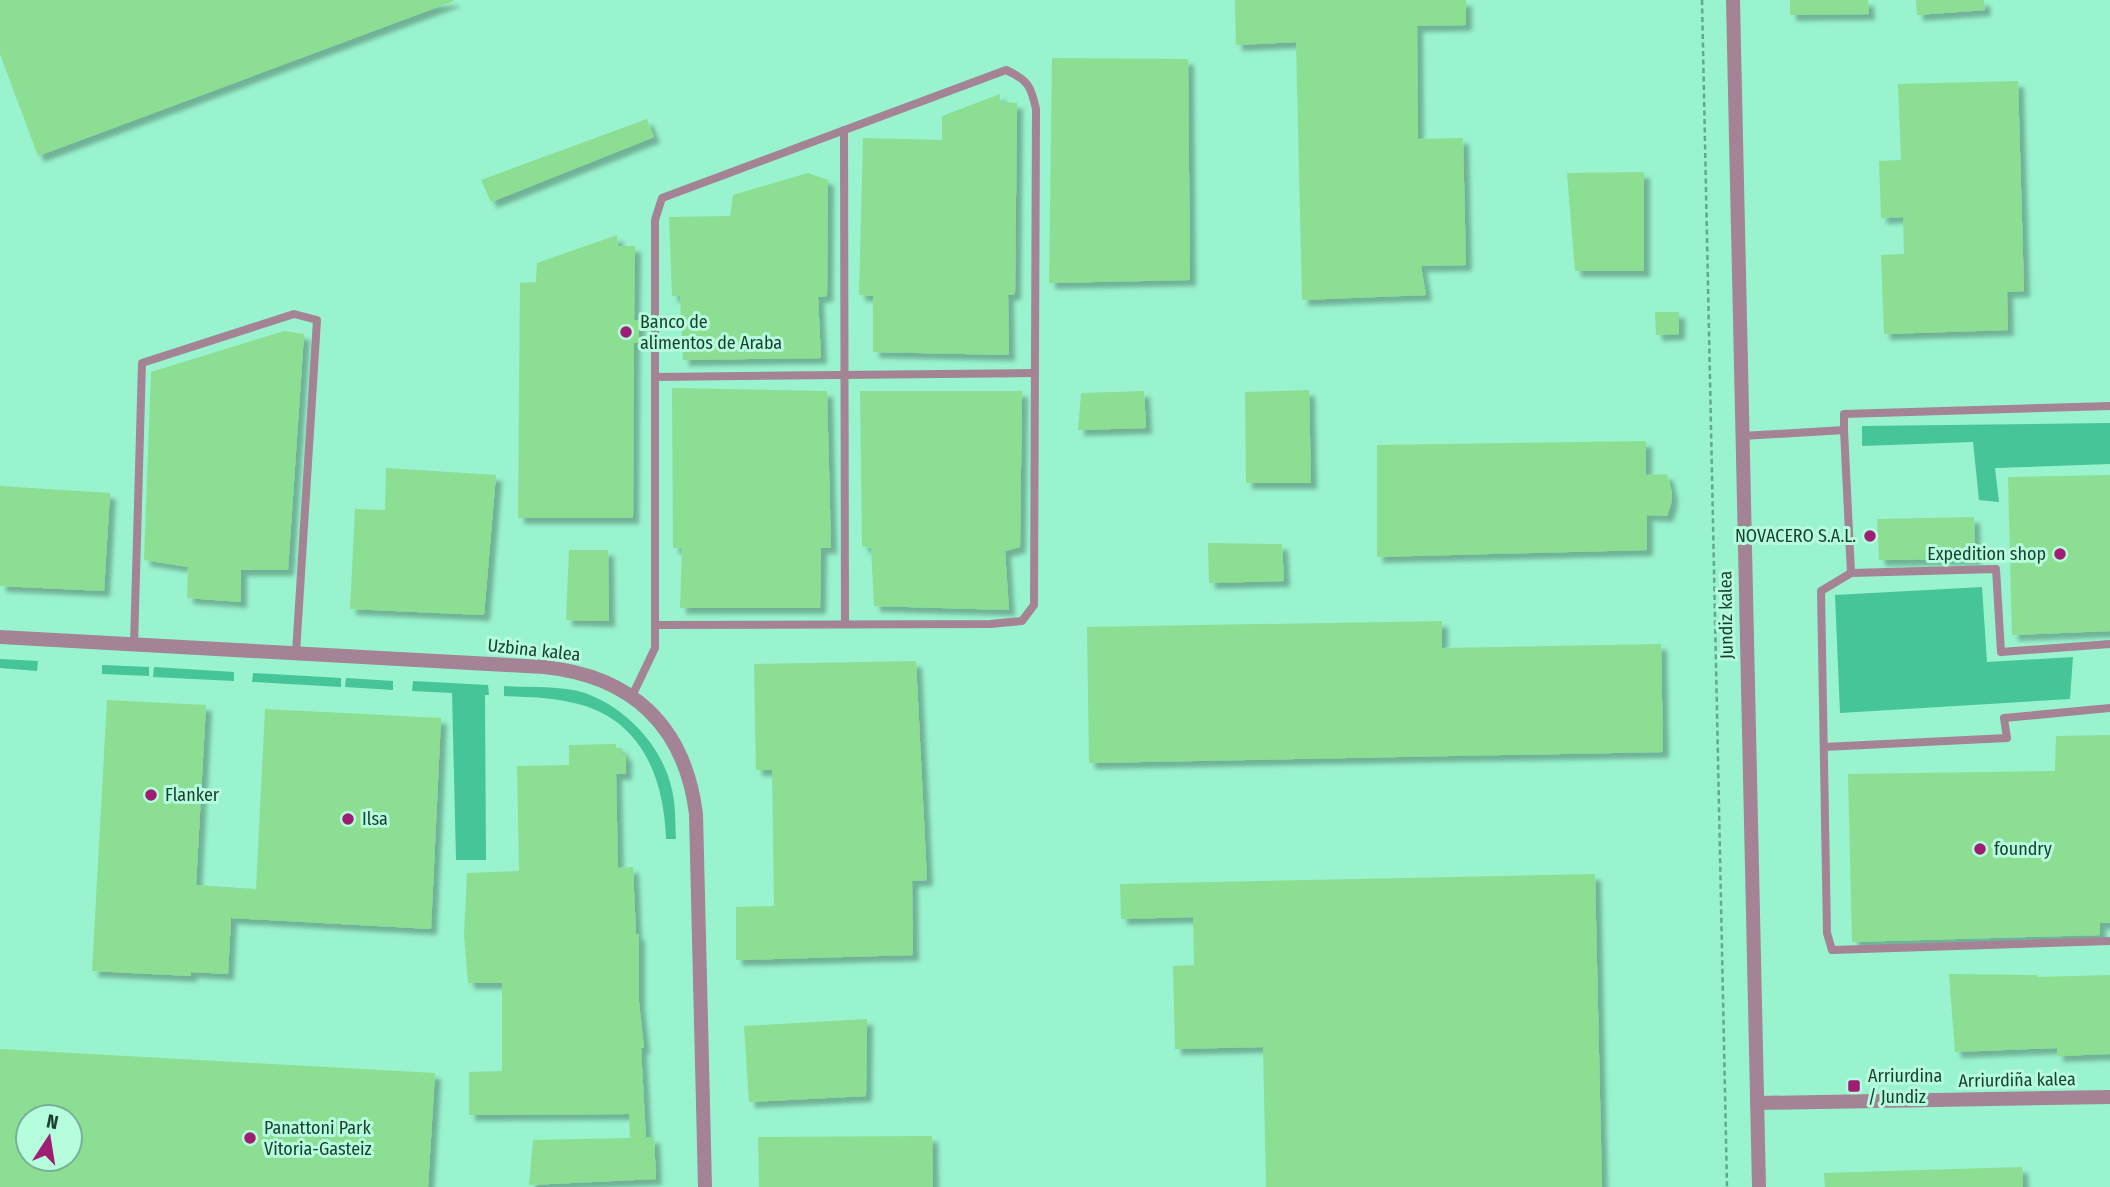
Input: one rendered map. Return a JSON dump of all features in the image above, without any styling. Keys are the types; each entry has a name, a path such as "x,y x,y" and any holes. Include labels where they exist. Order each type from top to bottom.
{"street":[{"name":"Jundiz kalea","path":"1733,0 1759,1187"},
{"name":"Uzbina kalea","path":"0,637 573,670 593,676 632,696 652,712 668,732 687,769 693,791 696,814 705,1187"},
{"name":"Arriurdiña kalea","path":"1757,1103 2110,1097"}],"lane":[{"path":"632,696 655,648 655,625 655,377 655,220 662,198 1006,70 1022,77 1031,89 1036,109 1034,605 1022,621 990,624 655,625"},
{"path":"844,130 845,624"},
{"path":"134,645 142,363 294,314 317,320 296,653"},
{"path":"655,377 1035,373"},
{"path":"1851,573 1844,414 2110,406"},
{"path":"1741,436 1844,430"},
{"path":"2110,644 2001,652 1996,569 1851,573 1821,591 1827,933 1832,950 2110,941"},
{"path":"1824,747 2007,738 2004,719 2110,708"}],"path":[{"path":"1702,0 1727,1187"}],"green space":[{"path":"2110,423 2110,464 1995,468 1999,502 1979,500 1973,442 1862,446 1862,426"},
{"path":"1982,587 1987,662 2073,657 2070,699 1840,713 1835,595"},
{"path":"0,659 38,661 37,671 0,668"},
{"path":"102,665 149,667 149,676 102,674"},
{"path":"154,667 234,672 234,681 153,677"},
{"path":"253,673 341,678 341,687 252,682"},
{"path":"346,678 393,681 393,690 345,687"},
{"path":"413,681 488,685 489,695 485,695 486,860 456,860 452,693 412,691"},
{"path":"504,686 575,690 615,708 629,719 652,744 667,774 674,802 676,839 666,839 660,794 654,773 632,736 597,711 548,698 504,696"}],"building":[{"path":"0,0 454,1 38,156 0,54"},
{"path":"1235,0 1466,0 1466,25 1417,26 1418,139 1463,138 1466,265 1421,266 1426,295 1302,300 1296,42 1236,45"},
{"path":"1790,0 1868,0 1869,14 1790,15"},
{"path":"1916,0 1984,0 1985,10 1917,15"},
{"path":"1052,58 1188,59 1190,280 1049,283"},
{"path":"2018,81 2024,291 2007,292 2008,330 1884,334 1881,255 1904,254 1903,217 1881,218 1879,161 1901,160 1898,84"},
{"path":"1000,94 1000,102 1017,103 1015,294 1008,295 1009,355 873,352 873,296 859,295 863,138 942,140 942,116"},
{"path":"647,119 654,137 491,202 481,180"},
{"path":"1644,172 1644,271 1575,271 1567,173"},
{"path":"808,173 828,180 827,296 818,297 821,358 683,360 680,296 672,296 669,217 730,216 733,195"},
{"path":"617,235 618,246 635,246 634,320 639,320 639,343 634,343 633,518 518,518 520,283 536,282 537,263"},
{"path":"1655,312 1679,312 1679,334 1656,335"},
{"path":"284,331 304,334 288,570 241,570 241,602 187,598 188,567 144,560 151,372"},
{"path":"672,388 827,391 831,548 821,548 820,608 680,608 682,548 673,548"},
{"path":"1309,390 1311,483 1246,483 1245,392"},
{"path":"860,391 1022,391 1020,547 1005,551 1009,610 874,606 871,548 862,546"},
{"path":"1144,391 1146,428 1078,430 1081,393"},
{"path":"1646,441 1646,475 1667,474 1672,493 1667,516 1647,515 1647,550 1377,557 1377,445"},
{"path":"386,468 496,475 484,615 350,609 355,509 385,510"},
{"name":"Expedition shop","path":"2110,475 2110,631 2012,635 2008,477"},
{"path":"0,486 110,493 104,591 0,586"},
{"path":"1974,517 1975,559 1879,560 1877,519"},
{"path":"1208,543 1282,544 1284,581 1209,583"},
{"path":"569,550 608,550 609,621 566,620"},
{"path":"1442,621 1442,648 1661,644 1663,752 1089,763 1087,627"},
{"path":"916,661 927,880 912,881 913,955 736,960 736,907 774,906 772,770 756,770 754,664"},
{"path":"107,700 206,705 196,885 256,889 265,709 441,718 431,929 231,918 228,974 191,972 191,976 92,971"},
{"name":"foundry","path":"2110,735 2110,923 2100,923 2100,935 1852,942 1848,774 2055,771 2056,736"},
{"path":"616,744 616,748 622,748 622,754 626,754 626,774 616,774 618,868 633,867 636,934 639,934 639,1002 644,1048 641,1048 646,1138 654,1137 656,1179 529,1185 533,1140 630,1138 629,1114 469,1115 469,1072 502,1071 502,983 468,983 464,935 467,873 519,871 517,766 569,765 569,745"},
{"path":"1595,874 1602,1187 1266,1187 1263,1047 1175,1049 1173,966 1194,965 1193,917 1121,919 1120,884"},
{"path":"1949,974 2037,977 2110,975 2110,1054 2057,1056 2057,1048 1955,1052"},
{"path":"867,1019 866,1096 749,1102 744,1026"},
{"name":"Panattoni Park Vitoria-Gasteiz","path":"0,1049 435,1073 428,1187 0,1187"},
{"path":"932,1136 933,1187 759,1187 758,1137"},
{"path":"2022,1167 2023,1187 1825,1187 1824,1173"}],"place":[{"name":"Banco de alimentos de Araba","path":"626,332"},
{"name":"NOVACERO S.A.L.","path":"1870,536"},
{"name":"Expedition shop","path":"2060,554"},
{"name":"Flanker","path":"151,795"},
{"name":"Ilsa","path":"348,819"},
{"name":"foundry","path":"1980,849"},
{"name":"Arriurdina / Jundiz","path":"1854,1086"},
{"name":"Panattoni Park Vitoria-Gasteiz","path":"250,1138"}]}
